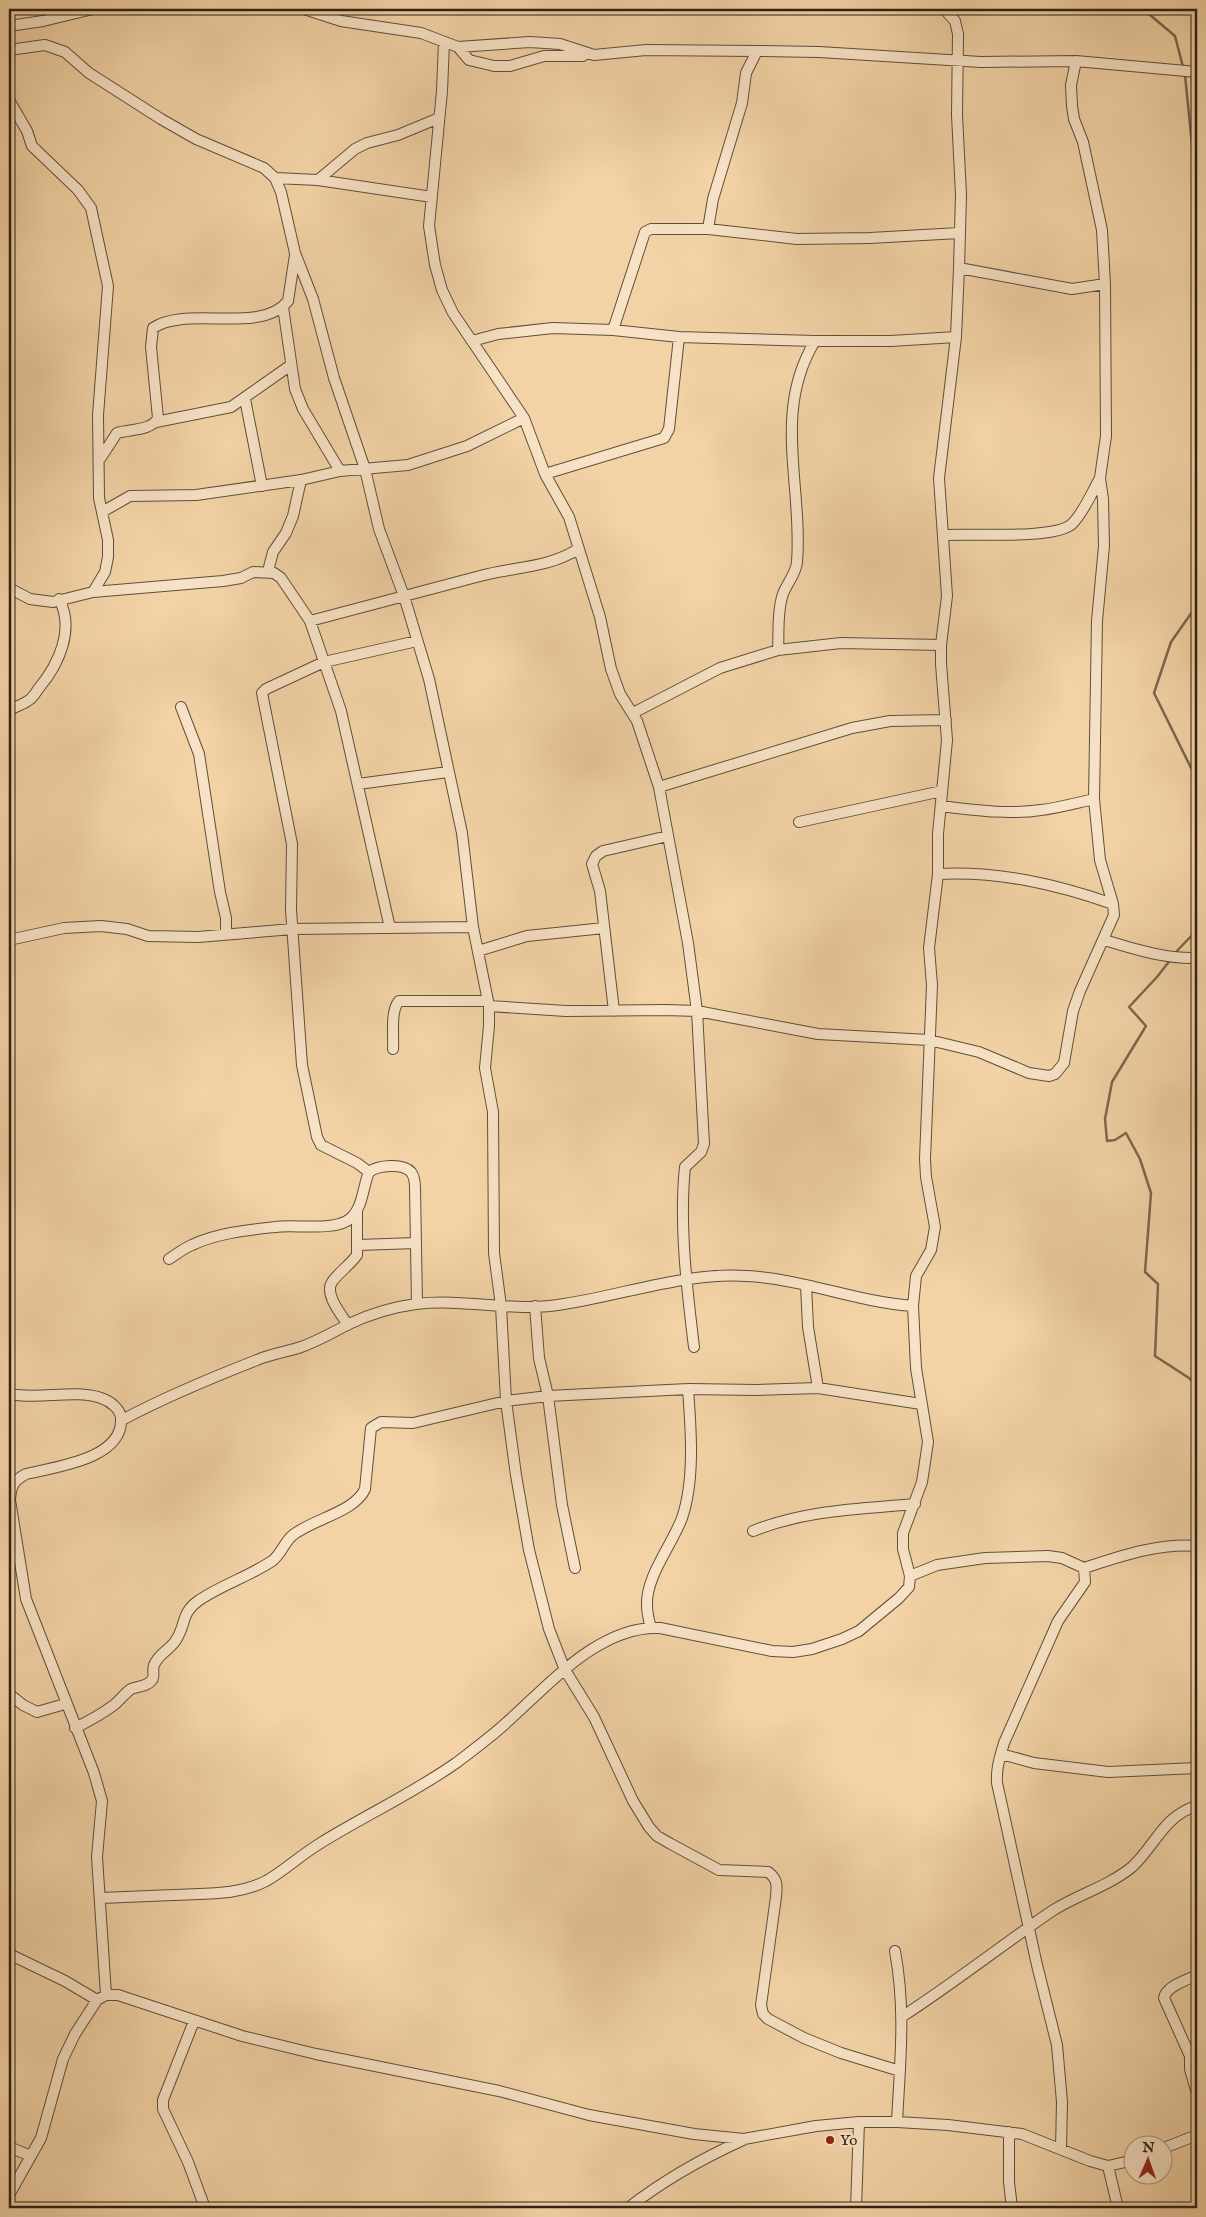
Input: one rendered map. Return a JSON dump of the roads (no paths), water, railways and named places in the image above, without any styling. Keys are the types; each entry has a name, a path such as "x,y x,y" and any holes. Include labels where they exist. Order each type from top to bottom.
{"street":[{"path":"9,26 43,22 93,9"},
{"path":"304,9 327,18 421,33 458,47 514,43 560,44 594,55 646,50 820,52 959,60 1017,62 1076,61 1197,72"},
{"path":"101,1898 231,1892 266,1880 320,1843 399,1799 454,1764 504,1725 565,1670 593,1648 624,1634 650,1628 680,1632 747,1648 793,1652 812,1649 842,1639 869,1624 909,1587 910,1576 903,1549 903,1533 922,1482 928,1442 916,1368 913,1306 916,1276 931,1250 935,1228 926,1177 925,1159 932,985 929,948 938,874 938,834 946,748 941,644 947,596 939,478 956,337 960,233 957,114 959,60 955,21 944,9"},
{"path":"444,42 429,226 435,265 448,304 524,418 545,474 569,517 600,618 611,669 620,694 633,713 658,787 668,836 688,943 698,1011 704,1139 701,1152 685,1168 683,1193 686,1280 694,1347"},
{"path":"9,50 45,45 65,52 89,73 161,119 196,139 264,168 274,178 281,192 295,253 313,299 334,378 366,469 379,529 404,596 429,679 462,833 473,927 489,1004 485,1068 493,1112 494,1253 501,1306 506,1401 529,1550 549,1629 565,1670 594,1717 640,1815 657,1836 719,1870 760,1871 768,1872 775,1876 777,1884 776,1897 761,2005 763,2014 768,2019 814,2042 841,2053 900,2071"},
{"path":"458,47 469,60 494,66 510,66 544,56 584,56"},
{"path":"708,229 713,199 740,111 746,72 756,51"},
{"path":"393,1049 396,1004 399,1001 489,1004 566,1011 698,1011 818,1034 929,1040 979,1052 1040,1076 1055,1074 1060,1069 1066,1057 1074,1011 1080,991 1114,915 1113,904 1100,860 1094,799 1096,621 1104,546 1103,499 1100,478 1106,436 1105,284 1102,230 1083,142 1074,119 1072,106 1072,85 1076,61"},
{"path":"9,100 27,131 32,146 83,196 91,208 108,286 98,394 99,498 108,540 107,565 100,582 93,592"},
{"path":"318,180 355,149 367,142 398,135 439,118"},
{"path":"274,178 318,180 432,197"},
{"path":"613,330 645,232 655,228 708,229 797,239 870,238 960,233"},
{"path":"156,422 158,408 151,347 153,328 166,322 192,319 225,320 259,316 284,307 288,301 295,253"},
{"path":"959,268 1072,289 1105,284"},
{"path":"284,307 296,390 303,409 340,471"},
{"path":"472,341 498,334 553,328 613,330 679,337 814,341 891,341 956,337"},
{"path":"545,474 664,438 669,428 679,337"},
{"path":"778,650 779,613 782,597 797,564 796,496 790,429 792,403 800,370 814,341"},
{"path":"99,462 107,446 117,433 142,428 156,422 231,407 291,365"},
{"path":"245,399 262,486"},
{"path":"102,512 130,496 196,495 301,480 340,471 408,465 467,446 524,418"},
{"path":"943,535 1025,534 1060,531 1072,524 1100,478"},
{"path":"268,571 273,552 286,533 293,516 301,480"},
{"path":"310,621 481,576 549,562 578,549"},
{"path":"9,588 36,600 53,602 93,592 224,581 241,578 253,572 268,571 281,578 310,621 337,697 390,928"},
{"path":"9,711 30,700 55,664 66,625 65,611 59,599"},
{"path":"369,1172 358,1163 321,1145 317,1137 302,1065 291,910 292,844 262,693 266,689 324,662 417,641"},
{"path":"633,713 720,668 778,650 841,643 941,644"},
{"path":"181,707 199,754 220,892 226,918 226,933"},
{"path":"658,787 852,728 890,721 946,720"},
{"path":"358,784 448,772"},
{"path":"799,822 942,791"},
{"path":"941,806 1018,812 1041,810 1094,799"},
{"path":"614,1011 598,882 592,869 594,859 603,851 668,836"},
{"path":"938,874 986,874 1020,878 1083,893 1113,904"},
{"path":"9,940 48,931 79,927 111,926 148,936 198,937 226,933 293,929 473,927"},
{"path":"478,951 527,936 604,928"},
{"path":"1104,940 1172,957 1197,958"},
{"path":"169,1259 192,1245 214,1237 285,1226 334,1225 352,1218 357,1210 369,1172 379,1167 406,1168 412,1173 416,1200 417,1304"},
{"path":"348,1325 331,1295 330,1289 332,1282 357,1255 357,1210"},
{"path":"358,1245 416,1243"},
{"path":"122,1420 179,1392 258,1359 309,1344 348,1325 382,1312 417,1304 534,1306 564,1304 686,1280 715,1276 746,1276 806,1285 892,1304 913,1306"},
{"path":"806,1285 810,1342 818,1388"},
{"path":"534,1306 539,1358 548,1396 562,1505 575,1568"},
{"path":"75,1728 115,1704 129,1691 150,1682 153,1677 155,1664 161,1653 175,1642 183,1618 192,1606 213,1592 238,1581 274,1560 285,1542 294,1535 324,1517 355,1503 361,1497 365,1489 371,1428 381,1422 413,1423 506,1401 548,1396 688,1389 756,1390 818,1388 921,1404"},
{"path":"650,1628 647,1598 668,1546 682,1518 688,1493 691,1430 688,1389"},
{"path":"9,1394 42,1397 86,1395 98,1397 113,1404 122,1420 118,1435 110,1446 96,1455 26,1474 17,1479 11,1487 10,1500 26,1600 57,1678 65,1704 94,1773 102,1801 97,1857 101,1898 102,1997 75,2034 63,2059 41,2138 9,2195"},
{"path":"753,1531 775,1522 803,1515 915,1504"},
{"path":"910,1576 937,1566 986,1558 1048,1556 1062,1558 1084,1568 1136,1551 1183,1545 1197,1546"},
{"path":"1061,2149 1062,2102 1057,2045 1037,1966 1030,1927 996,1783 997,1762 1058,1621 1086,1582 1084,1568"},
{"path":"9,1694 32,1711 42,1711 65,1704"},
{"path":"1001,1754 1034,1762 1095,1771 1197,1768"},
{"path":"903,2016 1054,1910 1131,1867 1171,1821 1183,1812 1197,1806"},
{"path":"895,1951 903,2016 897,2122"},
{"path":"9,1954 102,1997 126,1996 242,2036 316,2054 499,2091 589,2115 694,2134 744,2139 816,2126 859,2122 948,2125 1022,2134 1090,2162 1108,2166 1124,2162"},
{"path":"1197,1975 1171,1988 1164,1998 1190,2056 1190,2069 1197,2094"},
{"path":"194,2021 162,2100 163,2109 188,2162 205,2208"},
{"path":"856,2208 859,2122"},
{"path":"1009,2132 1009,2182 1012,2208"},
{"path":"1174,2144 1197,2136"},
{"path":"628,2208 648,2191 673,2175 744,2139"},
{"path":"9,2147 31,2156"},
{"path":"1108,2166 1118,2208"}],"waterway":[{"path":"1143,9 1175,36 1183,67"},
{"path":"1185,75 1197,195"},
{"path":"1197,605 1171,642 1154,693 1197,780"},
{"path":"1174,954 1197,930"},
{"path":"1171,959 1129,1007 1146,1026 1112,1082 1105,1119 1107,1141 1115,1140 1126,1133 1140,1159 1151,1193 1145,1272 1158,1284 1155,1356 1189,1378 1197,1387"}],"place":[{"name":"Yo","path":"830,2140"}]}
